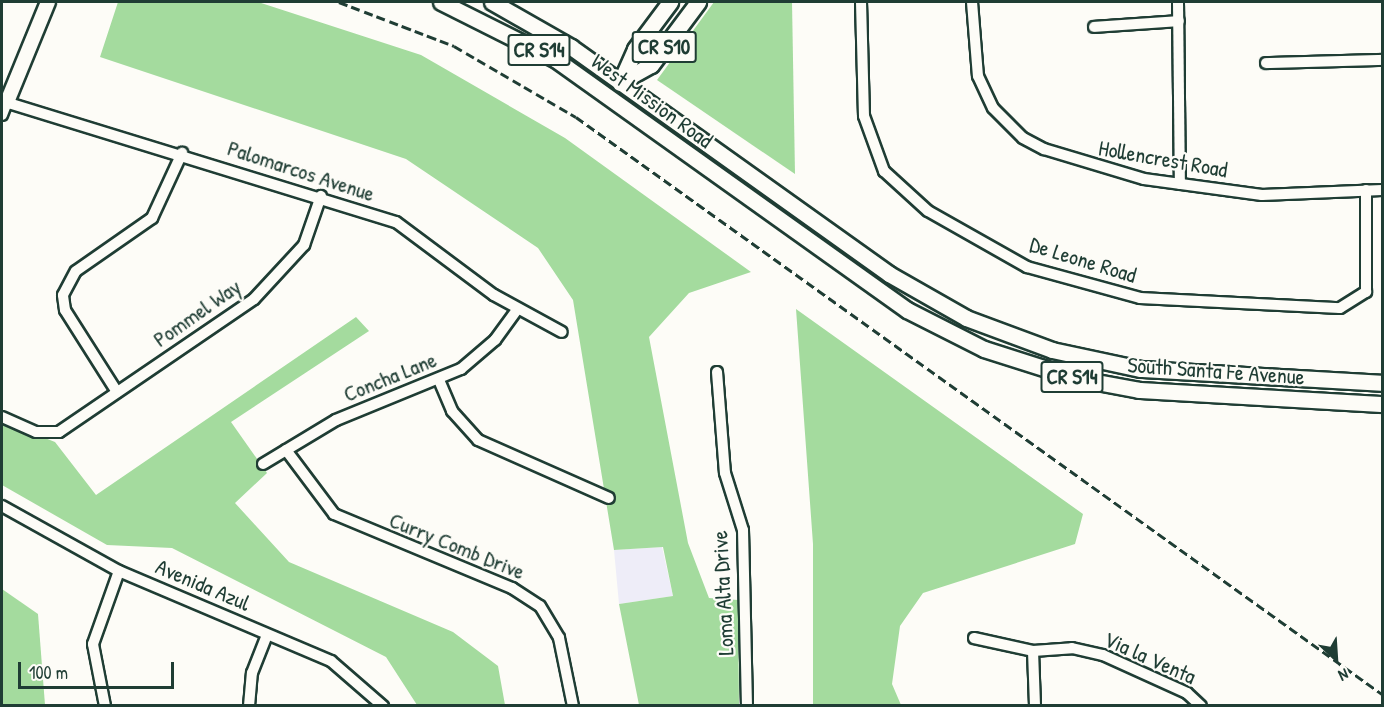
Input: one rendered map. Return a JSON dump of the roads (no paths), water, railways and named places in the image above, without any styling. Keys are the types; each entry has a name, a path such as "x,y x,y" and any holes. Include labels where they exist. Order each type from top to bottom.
{"main road":[{"name":"West Mission Road","path":"441,2 520,38 609,97 797,234"},
{"name":"West Mission Road","path":"492,2 620,82 811,219"},
{"name":"CR S10","path":"609,97 620,82 635,49 670,2"},
{"name":"CR S10","path":"620,82 651,65 698,2"},
{"name":"South Santa Fe Avenue","path":"811,219 926,298 1052,350 1141,369 1383,383"},
{"name":"South Santa Fe Avenue","path":"797,234 941,328 1054,372 1139,390 1383,404"}],"street":[{"path":"3,106 48,2"},
{"name":"De Leone Road","path":"861,2 864,116 884,171 928,211 1027,267 1140,298 1340,308 1366,292 1366,190"},
{"name":"Hollencrest Road","path":"972,2 978,76 993,108 1023,138 1092,168 1180,184 1262,195 1383,190"},
{"path":"1179,2 1180,184"},
{"path":"1094,27 1179,21"},
{"path":"1266,63 1383,60"},
{"name":"Palomarcos Avenue","path":"3,106 182,153 321,196 406,228 517,310 562,332"},
{"path":"117,392 65,310 63,295 76,271 152,218 182,153"},
{"name":"Pommel Way","path":"2,417 36,432 59,432 117,392 283,274 304,245 321,196"},
{"name":"Concha Lane","path":"263,464 336,420 439,380 482,353 517,310"},
{"name":"Loma Alta Drive","path":"717,372 725,473 743,530 747,705"},
{"path":"439,380 452,411 478,440 609,498"},
{"name":"Curry Comb Drive","path":"286,450 334,514 512,588 540,606 559,638 573,705"},
{"name":"Avenida Azul","path":"2,506 119,571 331,661 383,705"},
{"path":"105,705 93,644 119,571"},
{"path":"249,705 252,673 267,634"},
{"name":"Via la Venta","path":"974,638 1033,651 1072,648 1103,655 1187,693 1201,705"},
{"path":"1033,651 1035,705"}],"railway":[{"path":"339,2 454,46 576,117 1382,694"}]}
